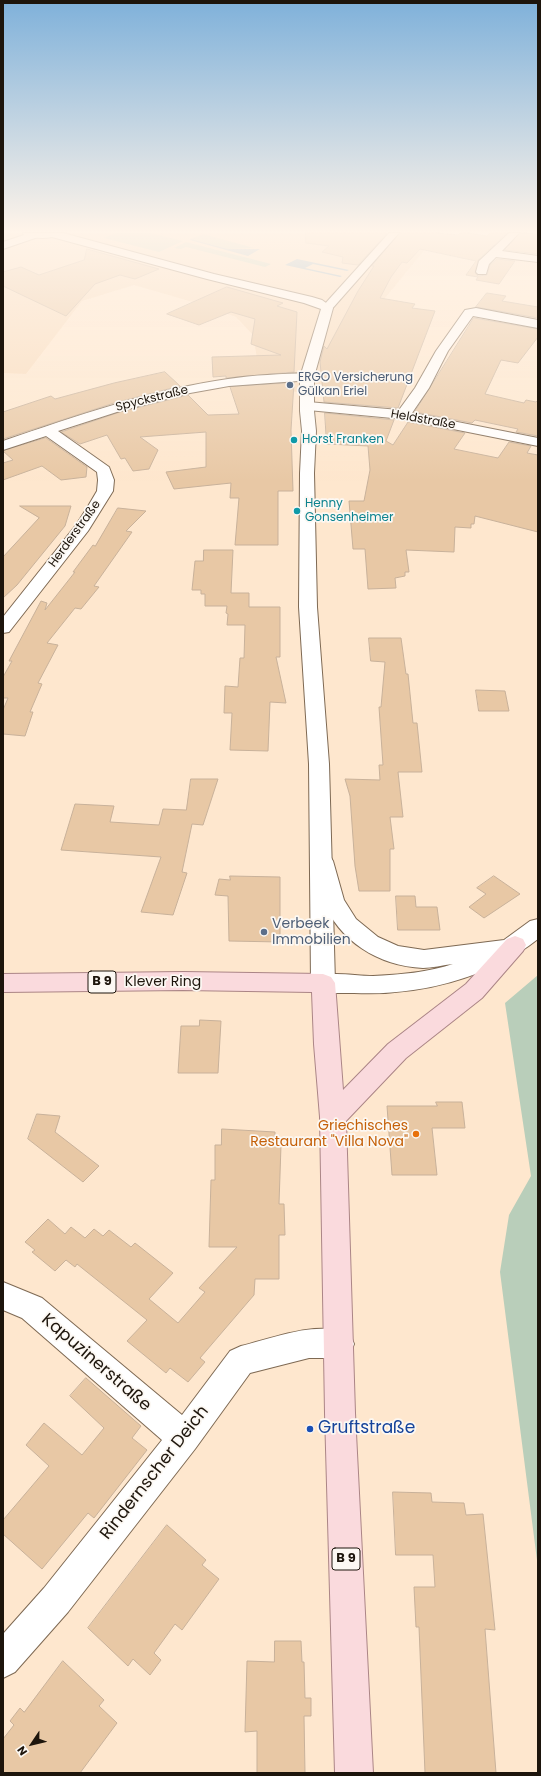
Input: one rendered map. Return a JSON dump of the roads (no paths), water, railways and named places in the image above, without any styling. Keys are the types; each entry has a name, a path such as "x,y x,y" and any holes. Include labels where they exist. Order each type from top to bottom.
{"main road":[{"path":"333,1117 397,1051 474,991 510,947"},
{"name":"Klever Ring","path":"3,983 323,983"},
{"name":"B 9","path":"323,983 326,1044 333,1117 339,1344 354,1773"}],"street":[{"path":"325,316 307,377 308,607 318,757 322,862 323,983 387,984 456,973 510,947 538,927"},
{"path":"403,415 422,388 442,351 467,316"},
{"path":"493,316 538,324"},
{"name":"Spyckstraße","path":"3,446 47,430 138,401 189,389 248,379 307,377"},
{"name":"Heldstraße","path":"308,406 403,415 538,442"},
{"name":"Herderstraße","path":"3,628 82,528 105,491 106,480 104,470 47,430"},
{"path":"322,862 333,900 342,917 358,935 375,947 412,959 424,959 510,947"},
{"name":"Kapuzinerstraße","path":"3,1296 32,1308 184,1438"},
{"name":"Rindernscher Deich","path":"3,1660 48,1609 184,1438 241,1361 309,1344 339,1344"}],"place":[{"name":"ERGO Versicherung Gülkan Eriel","path":"290,385"},
{"name":"Horst Franken","path":"294,440"},
{"name":"Henny Gonsenheimer","path":"297,511"},
{"name":"Verbeek Immobilien","path":"264,932"},
{"name":"Griechisches Restaurant \"Villa Nova\"","path":"416,1134"},
{"name":"Gruftstraße","path":"310,1429"}]}
